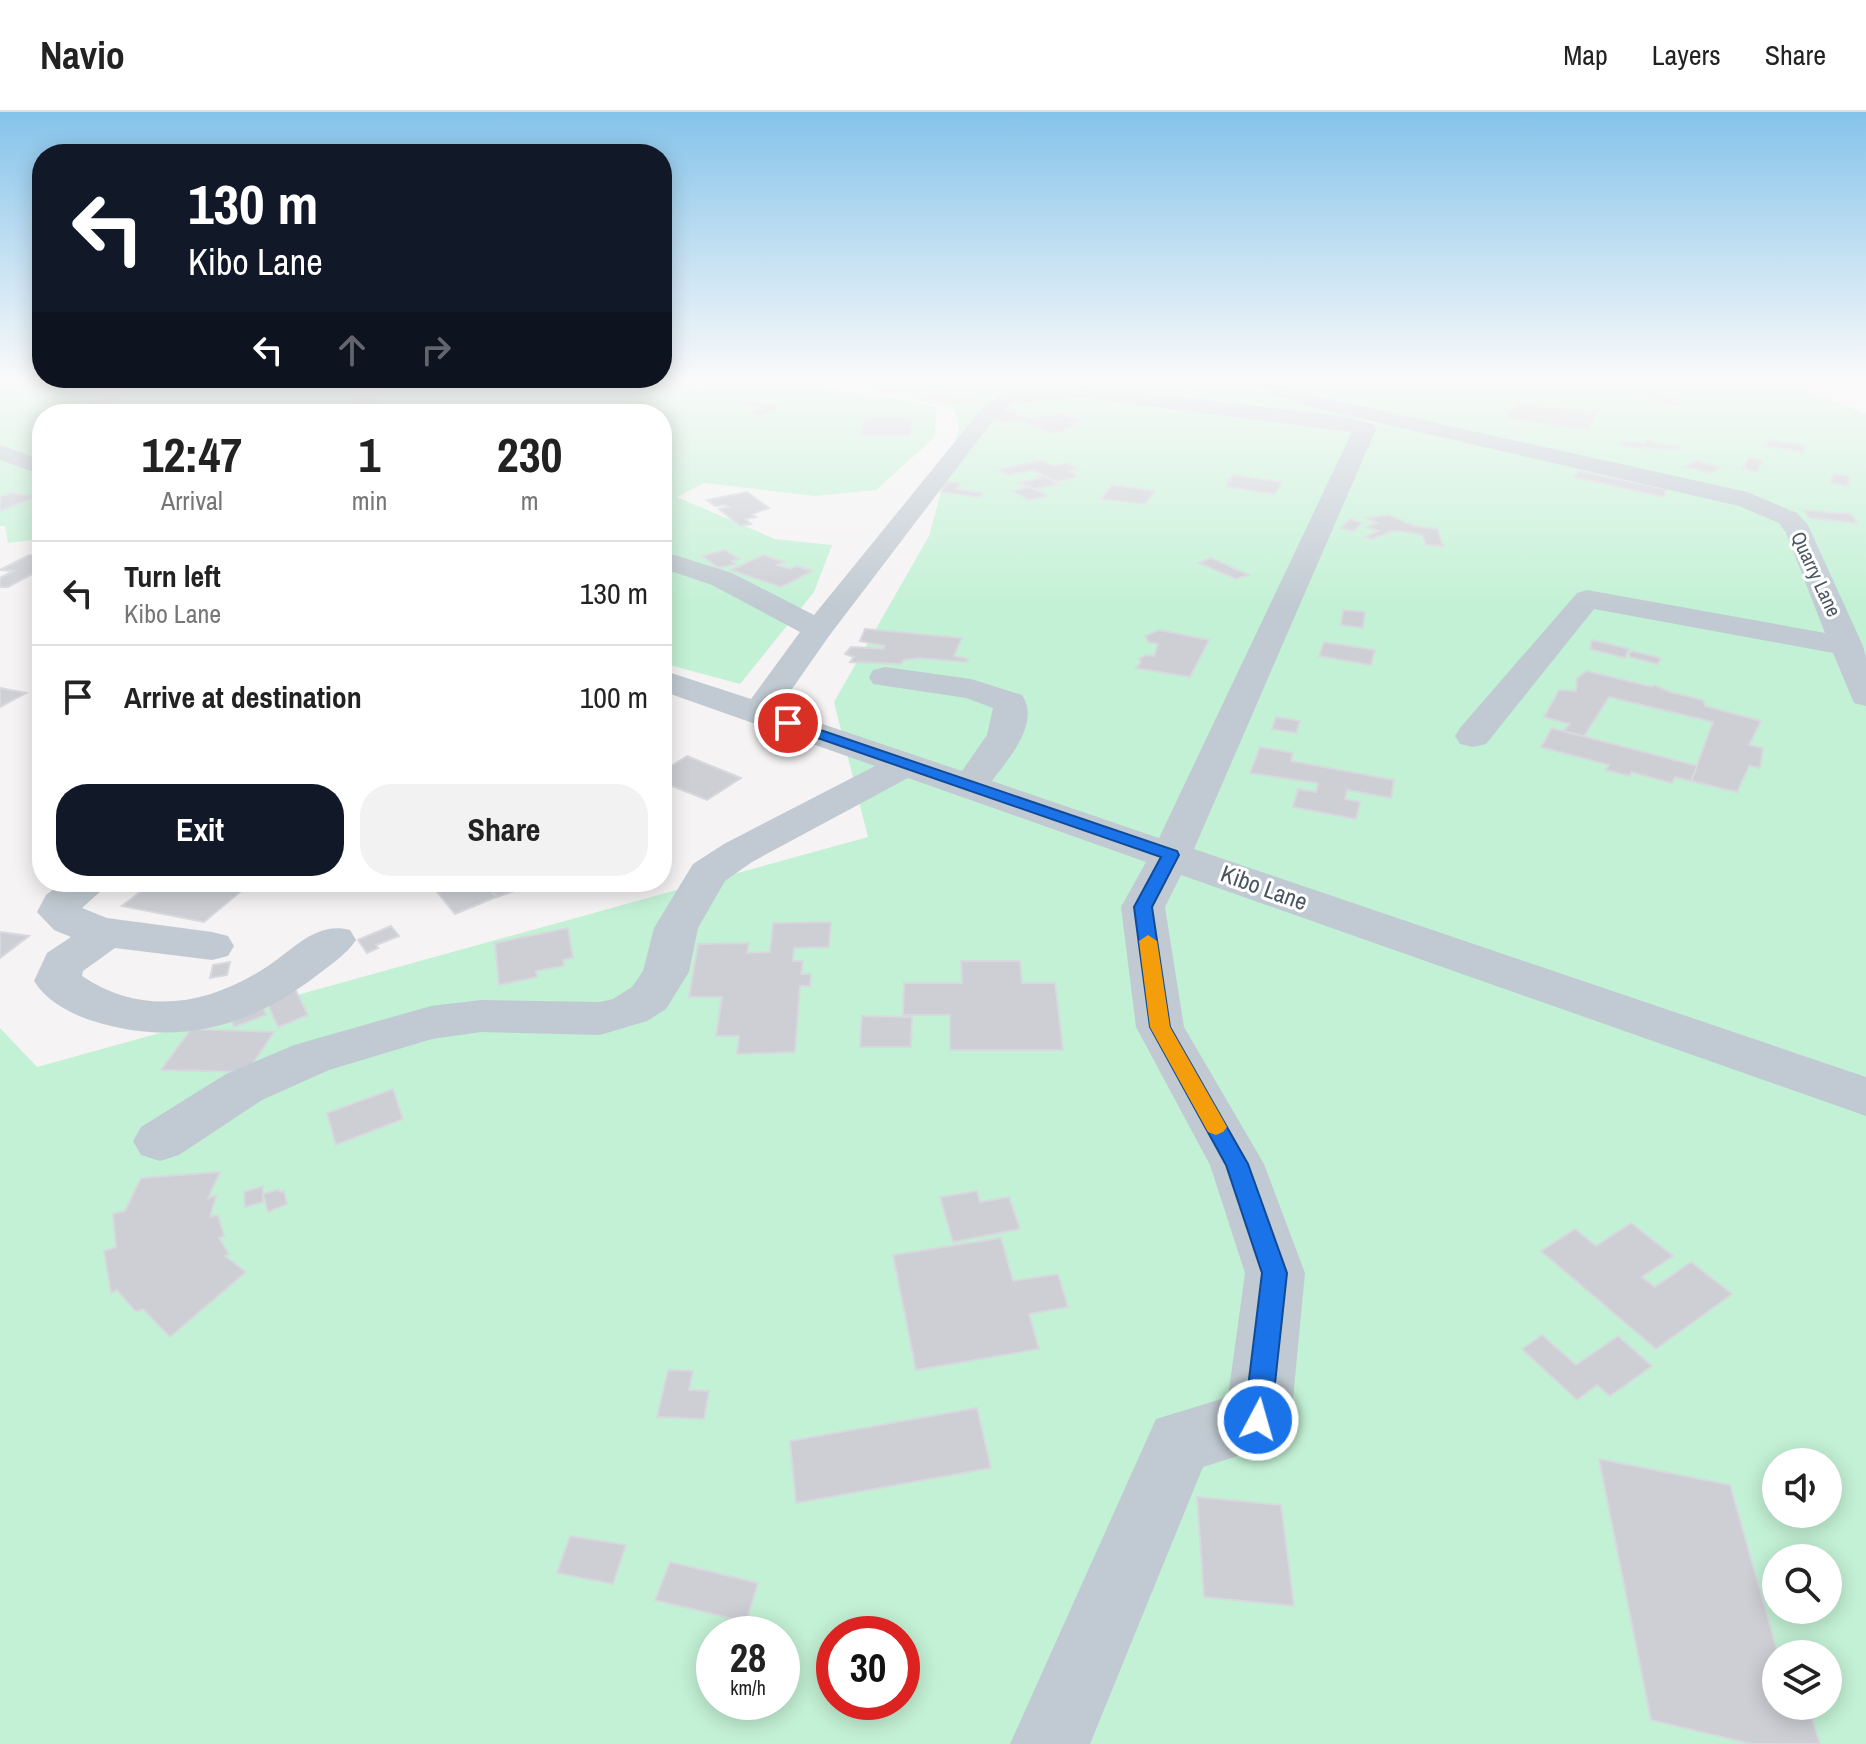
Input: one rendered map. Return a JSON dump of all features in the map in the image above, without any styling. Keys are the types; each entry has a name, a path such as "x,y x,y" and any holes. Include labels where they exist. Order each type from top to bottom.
{"street":[{"path":"6,454 32,464"},
{"path":"758,713 818,629 956,454"},
{"path":"1050,1744 1180,1442 1258,1420 1275,1273 1237,1164 1160,1027 1143,907 1171,855 1354,454"},
{"name":"Quarry Lane","path":"1547,454 1707,490 1771,509 1788,518 1799,531 1851,636 1866,696"},
{"path":"672,562 722,579 818,629"},
{"path":"1473,736 1587,599 1851,636"},
{"path":"885,677 971,689 1010,702 1012,713 1009,727 970,786"},
{"name":"Kibo Lane","path":"672,683 1866,1097"},
{"path":"160,1141 244,1087 312,1057 431,1023 481,1016 600,1019 630,1010 649,998 666,972 676,928 708,873 738,853 907,764"},
{"path":"77,892 61,904 59,912 64,918 106,933 212,946"},
{"path":"106,933 63,964 57,981 78,998 113,1014 150,1019 175,1018 248,998 334,940"}],"green space":[{"path":"0,454 32,454 32,540 8,543 5,526 0,526"},
{"path":"672,454 916,454 876,490 815,496 704,483 677,497 775,539 832,545 814,592 740,684 672,666"},
{"path":"952,454 1866,454 1866,1744 0,1744 0,1028 37,1067 868,837 834,702 929,536"}],"building":[{"path":"1749,458 1762,460 1757,472 1743,469"},
{"path":"1041,461 1054,466 1066,463 1078,469 1069,471 1078,476 1056,482 1034,470 1008,475 999,469"},
{"path":"1695,461 1721,467 1712,473 1685,467"},
{"path":"1579,471 1666,489 1664,497 1573,477"},
{"path":"1833,474 1849,476 1848,486 1831,483"},
{"path":"1233,475 1282,482 1275,494 1227,487"},
{"path":"1038,476 1060,484 1035,489 1019,483 1041,478"},
{"path":"947,482 960,483 956,489 982,493 980,497 941,492"},
{"path":"1112,485 1155,491 1145,504 1101,499"},
{"path":"1028,487 1047,496 1029,500 1012,491"},
{"path":"747,492 769,508 752,514 756,517 745,519 751,524 740,526 719,509 729,507 715,506 707,500"},
{"path":"11,493 32,498 0,511 0,497"},
{"path":"1804,510 1851,514 1857,523 1809,518"},
{"path":"1389,515 1414,526 1437,529 1443,546 1426,545 1422,535 1401,531 1372,539 1365,537 1379,531 1366,527 1377,523 1366,518"},
{"path":"1350,519 1362,523 1354,531 1340,528"},
{"path":"725,550 739,559 732,561 735,564 719,568 702,556"},
{"path":"32,555 32,574 8,587 0,587 0,578 13,571 0,570"},
{"path":"763,555 784,562 777,565 813,571 781,587 731,570"},
{"path":"1210,558 1249,575 1236,579 1199,563"},
{"path":"1343,610 1365,612 1363,628 1341,625"},
{"path":"865,629 962,638 954,656 968,659 967,662 918,658 904,660 901,664 850,662 854,657 845,654 851,647 883,649 885,646 860,641"},
{"path":"1159,630 1209,640 1190,677 1136,668 1141,662 1139,659 1146,655 1154,656 1158,644 1148,642 1145,636"},
{"path":"1592,640 1629,649 1625,658 1590,649"},
{"path":"1324,642 1375,650 1371,665 1319,656"},
{"path":"1632,651 1661,659 1657,664 1630,657"},
{"path":"1587,671 1654,685 1703,700 1705,706 1761,721 1749,745 1763,748 1760,768 1749,766 1737,792 1691,781 1713,722 1609,697 1584,736 1563,731 1570,724 1544,717 1559,690 1576,691 1577,678"},
{"path":"0,688 26,693 0,707"},
{"path":"1276,717 1300,721 1296,733 1272,729"},
{"path":"1552,728 1697,766 1691,781 1675,777 1672,783 1631,772 1630,776 1606,770 1609,765 1541,747"},
{"path":"1260,747 1293,753 1291,761 1394,780 1391,798 1347,790 1345,799 1360,802 1356,819 1293,807 1298,789 1316,792 1318,783 1250,773"},
{"path":"687,756 741,778 707,800 672,786 672,766"},
{"path":"140,892 240,892 204,922 122,906"},
{"path":"492,892 496,897 455,914 438,893"},
{"path":"493,892 511,892 497,897"},
{"path":"831,922 829,947 794,948 793,961 803,961 801,974 811,974 810,986 800,986 795,1052 737,1054 739,1036 716,1036 722,997 689,997 698,944 749,943 747,953 770,952 773,923"},
{"path":"391,926 399,936 376,945 378,948 367,953 358,940"},
{"path":"568,928 573,958 563,960 564,966 536,971 537,977 499,985 495,943"},
{"path":"0,932 29,936 0,958"},
{"path":"961,961 1020,961 1022,983 1055,983 1063,1050 950,1050 950,1015 903,1015 904,983 962,983"},
{"path":"230,962 227,975 210,978 213,965"},
{"path":"293,985 308,1015 278,1027 264,996"},
{"path":"260,999 266,1015 234,1027 228,1010"},
{"path":"862,1016 912,1017 911,1047 860,1047"},
{"path":"191,1029 274,1032 247,1072 161,1070"},
{"path":"393,1089 403,1119 336,1145 327,1113"},
{"path":"220,1172 208,1198 216,1196 210,1217 218,1215 224,1236 219,1238 229,1254 225,1256 246,1272 170,1337 143,1309 136,1312 117,1290 111,1293 104,1251 116,1247 113,1214 125,1211 141,1178"},
{"path":"263,1186 263,1202 245,1207 244,1192"},
{"path":"279,1189 280,1192 284,1191 287,1204 268,1212 263,1194"},
{"path":"977,1191 980,1202 1009,1197 1020,1229 953,1242 940,1197"},
{"path":"1631,1223 1673,1256 1642,1277 1655,1287 1691,1262 1732,1294 1656,1349 1541,1251 1575,1229 1596,1246"},
{"path":"1001,1238 1013,1281 1058,1274 1068,1307 1029,1314 1039,1349 916,1370 893,1255"},
{"path":"1542,1335 1576,1365 1618,1336 1652,1366 1610,1396 1597,1385 1577,1400 1522,1349"},
{"path":"668,1370 693,1371 689,1390 709,1391 704,1419 657,1417"},
{"path":"977,1408 991,1468 796,1503 790,1441"},
{"path":"1599,1459 1730,1485 1762,1598 1762,1624 1769,1624 1774,1640 1762,1640 1762,1720 1812,1720 1820,1744 1752,1744 1651,1720"},
{"path":"1197,1497 1281,1505 1294,1606 1204,1597"},
{"path":"570,1536 626,1545 613,1584 557,1573"},
{"path":"670,1562 758,1583 748,1616 721,1616 655,1600"}],"slow traffic":[{"path":"1148,941 1160,1027 1216,1127"}],"route":[{"path":"788,723 1171,855 1143,907 1160,1027 1237,1164 1275,1273 1258,1420"}]}
